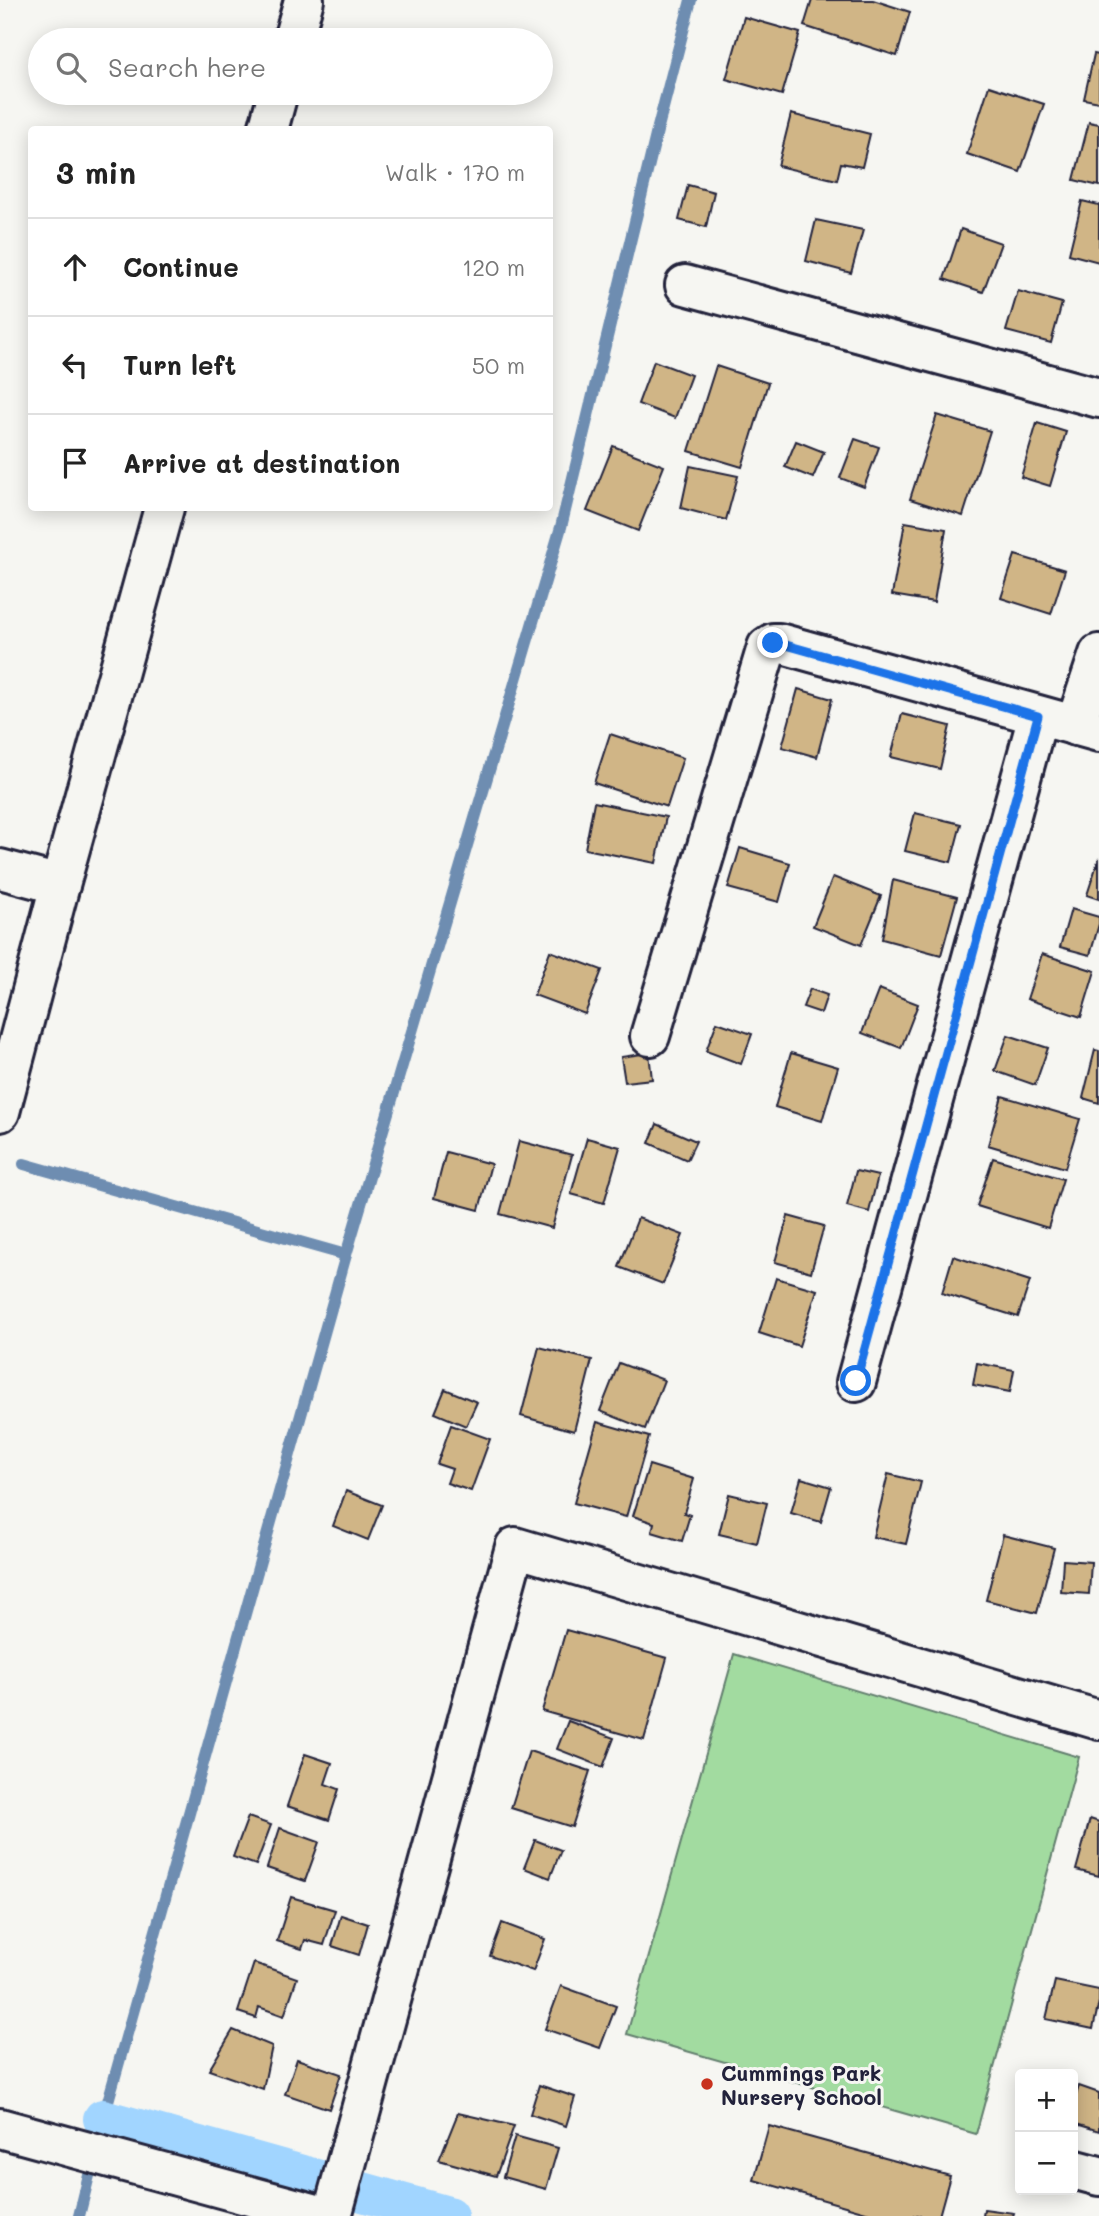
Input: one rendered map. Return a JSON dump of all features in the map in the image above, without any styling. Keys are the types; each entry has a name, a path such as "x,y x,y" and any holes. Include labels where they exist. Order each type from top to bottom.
{"street":[{"path":"296,28 304,0"},
{"path":"269,126 275,105"},
{"path":"685,285 1099,398"},
{"path":"0,1112 163,511"},
{"path":"650,1036 767,647 779,643 1087,729 1099,654"},
{"path":"856,1381 1038,716"},
{"path":"0,869 60,885"},
{"path":"332,2216 515,1547 1099,1720"},
{"path":"13,2131 324,2216"},
{"path":"1078,2170 1099,2176"}],"green space":[{"path":"734,1654 1079,1757 976,2134 627,2034"}],"building":[{"path":"812,0 873,0 910,12 897,56 804,26"},
{"path":"744,17 800,33 782,95 726,79"},
{"path":"1094,54 1099,55 1099,102 1084,99"},
{"path":"989,86 1044,104 1020,172 967,154"},
{"path":"791,114 870,134 862,167 841,163 837,180 778,166"},
{"path":"1089,122 1099,124 1099,186 1074,180"},
{"path":"688,185 714,192 706,227 679,220"},
{"path":"1082,201 1099,205 1099,262 1069,254"},
{"path":"816,220 863,230 851,273 806,261"},
{"path":"961,229 1001,243 983,292 944,279"},
{"path":"1018,291 1062,303 1051,343 1006,331"},
{"path":"654,361 691,375 675,418 638,404"},
{"path":"716,366 768,383 742,467 689,451"},
{"path":"937,415 990,431 963,516 910,499"},
{"path":"1037,423 1066,432 1050,486 1021,477"},
{"path":"855,439 879,447 864,487 840,478"},
{"path":"796,441 824,452 813,478 785,467"},
{"path":"613,446 664,466 638,531 587,511"},
{"path":"690,466 738,476 726,520 681,508"},
{"path":"905,522 946,529 934,602 892,595"},
{"path":"1015,555 1065,570 1051,614 1001,598"},
{"path":"798,689 832,699 817,757 782,747"},
{"path":"902,714 950,726 940,769 891,757"},
{"path":"610,734 683,758 667,807 594,783"},
{"path":"594,802 666,817 656,863 585,849"},
{"path":"915,813 961,824 951,862 905,851"},
{"path":"740,848 790,863 779,902 728,888"},
{"path":"1099,858 1099,899 1087,895"},
{"path":"833,877 881,896 861,945 813,926"},
{"path":"893,880 957,897 941,955 882,939"},
{"path":"1071,909 1099,917 1090,955 1060,947"},
{"path":"550,951 602,970 585,1014 534,995"},
{"path":"1042,954 1095,971 1081,1017 1027,999"},
{"path":"810,989 827,995 821,1013 803,1007"},
{"path":"879,989 918,1004 901,1048 862,1033"},
{"path":"717,1022 752,1034 741,1064 706,1051"},
{"path":"1008,1035 1048,1048 1035,1085 995,1071"},
{"path":"1095,1050 1099,1051 1099,1103 1083,1098"},
{"path":"649,1053 652,1079 625,1082 621,1057"},
{"path":"791,1053 838,1067 822,1121 775,1107"},
{"path":"1002,1096 1080,1119 1065,1168 988,1145"},
{"path":"657,1124 696,1141 687,1160 649,1143"},
{"path":"587,1138 620,1147 604,1203 571,1194"},
{"path":"519,1141 572,1155 552,1228 500,1214"},
{"path":"446,1152 491,1164 479,1210 434,1198"},
{"path":"993,1158 1063,1179 1048,1228 977,1206"},
{"path":"856,1171 878,1176 869,1212 847,1206"},
{"path":"788,1216 824,1226 811,1272 775,1262"},
{"path":"638,1218 683,1235 663,1284 619,1267"},
{"path":"953,1256 1030,1281 1018,1317 942,1293"},
{"path":"776,1278 817,1290 799,1346 759,1333"},
{"path":"539,1347 592,1360 574,1431 521,1416"},
{"path":"619,1363 664,1380 645,1429 600,1411"},
{"path":"977,1363 1014,1370 1010,1392 973,1385"},
{"path":"445,1389 477,1402 466,1426 435,1413"},
{"path":"597,1422 649,1437 626,1517 574,1503"},
{"path":"451,1425 490,1439 471,1491 447,1483 452,1469 437,1464"},
{"path":"649,1465 694,1479 684,1513 690,1515 682,1541 652,1532 654,1523 633,1516"},
{"path":"888,1474 921,1482 906,1544 873,1537"},
{"path":"801,1478 831,1487 821,1522 791,1513"},
{"path":"346,1491 382,1505 368,1540 333,1526"},
{"path":"729,1494 767,1503 757,1543 719,1534"},
{"path":"1003,1535 1054,1548 1037,1613 986,1600"},
{"path":"1063,1560 1091,1562 1089,1594 1061,1592"},
{"path":"566,1630 667,1658 644,1740 542,1711"},
{"path":"568,1721 614,1738 603,1767 557,1749"},
{"path":"529,1751 590,1771 572,1827 511,1808"},
{"path":"305,1754 332,1763 325,1784 339,1789 329,1820 287,1806"},
{"path":"248,1817 271,1825 256,1865 233,1857"},
{"path":"1090,1819 1099,1822 1099,1876 1076,1870"},
{"path":"280,1828 319,1842 305,1881 267,1868"},
{"path":"535,1840 561,1850 550,1878 524,1868"},
{"path":"291,1897 335,1910 324,1945 305,1940 302,1949 277,1941"},
{"path":"341,1915 368,1924 359,1955 332,1946"},
{"path":"502,1923 545,1939 533,1971 490,1956"},
{"path":"254,1963 297,1978 284,2016 259,2007 256,2018 238,2012"},
{"path":"1055,1981 1099,1990 1093,2029 1046,2019"},
{"path":"561,1986 616,2006 600,2048 545,2029"},
{"path":"233,2030 272,2046 263,2089 209,2070"},
{"path":"297,2059 341,2074 329,2109 285,2094"},
{"path":"539,2085 575,2097 566,2126 530,2114"},
{"path":"1079,2086 1099,2093 1099,2131 1078,2125"},
{"path":"458,2113 514,2126 496,2176 439,2160"},
{"path":"769,2126 950,2176 939,2216 880,2216 754,2180"},
{"path":"515,2136 558,2148 546,2189 503,2177"},
{"path":"984,2209 1014,2213 1013,2216 983,2216"}],"waterway":[{"path":"79,2216 103,2119 346,1255 561,527 691,0"},
{"path":"24,1164 346,1255"},
{"path":"103,2119 448,2216"}],"place":[{"name":"Cummings Park Nursery School","path":"707,2084"}],"route":[{"path":"773,643 1038,716 856,1381"}]}
